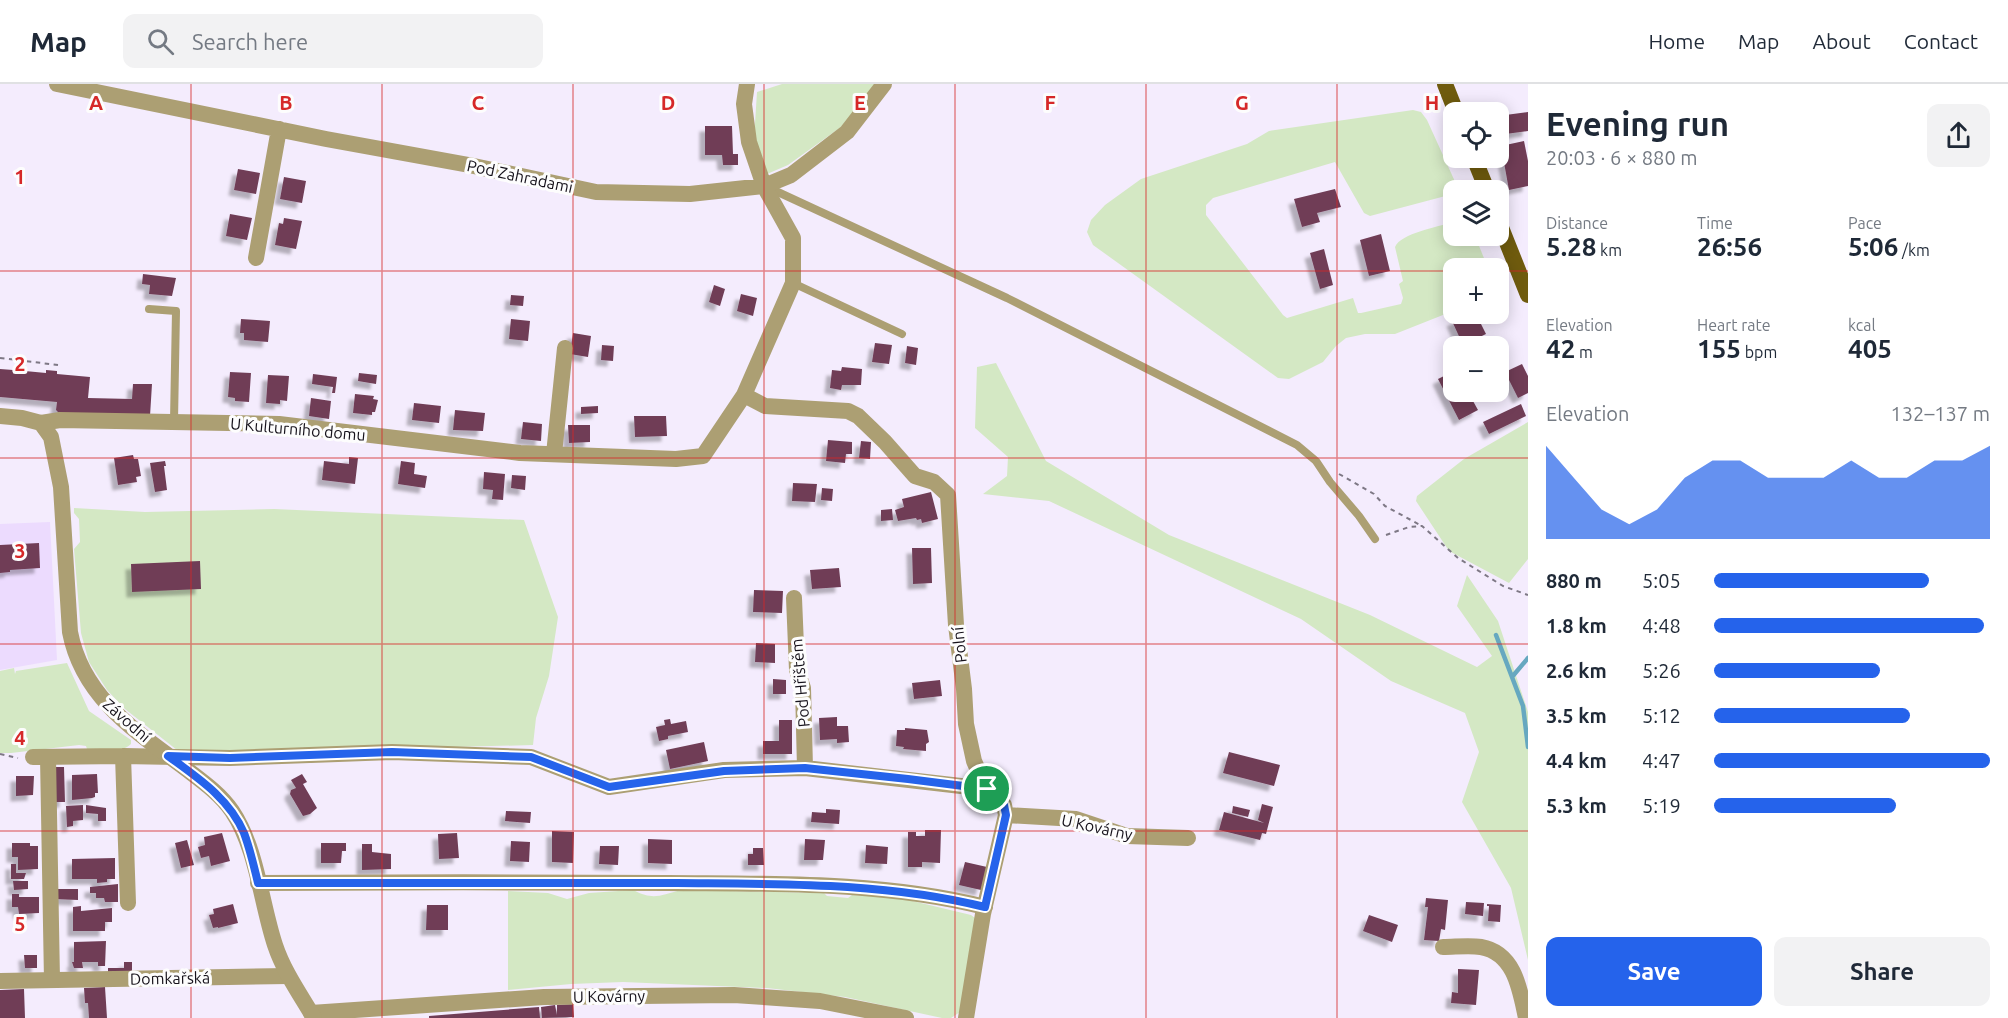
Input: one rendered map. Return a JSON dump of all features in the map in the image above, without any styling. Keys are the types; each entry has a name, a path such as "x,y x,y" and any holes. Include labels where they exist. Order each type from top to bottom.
{"main road":[{"path":"1445,84 1452,102"},
{"path":"1508,246 1528,295"}],"street":[{"name":"Pod Zahradami","path":"57,84 596,192 690,194 764,186 791,175 847,132 884,84"},
{"name":"U Kulturního domu","path":"41,423 60,420 279,424 520,453 676,459 704,456 744,395 793,283 793,238 764,186 749,142 744,104 747,84"},
{"path":"256,258 279,129"},
{"path":"554,454 565,348"},
{"name":"Polní","path":"744,395 765,406 848,411 858,416 885,441 915,476 934,482 948,495 956,625 966,724 974,761 987,789 1004,805 1006,815"},
{"path":"0,416 31,419 41,423"},
{"name":"Závodní","path":"41,423 51,437 61,487 68,619 72,644 79,663 101,699 168,756 207,785 231,811 244,834 275,945 288,976 312,1016"},
{"name":"Pod Hřištěm","path":"794,598 796,670 803,688 805,768"},
{"path":"52,981 41,757 230,758 392,752 531,757 609,787 724,771 805,768 987,789"},
{"path":"123,756 128,903"},
{"path":"966,1018 985,907 1006,815"},
{"name":"U Kovárny","path":"1006,815 1076,819 1127,836 1188,838"},
{"path":"258,883 776,884 903,891 985,907"},
{"path":"1443,947 1481,947 1502,956 1517,978 1526,1018"},
{"name":"Domkařská","path":"0,981 288,976"},
{"name":"U Kovárny","path":"312,1016 409,1012 589,996 734,995 820,1001 906,1018"}],"lane":[{"path":"764,186 1018,303 1297,444 1316,461 1375,540"},
{"path":"793,283 902,334"},
{"path":"149,309 176,311 174,421"}],"path":[{"path":"0,358 58,365"},
{"path":"1316,461 1374,494 1385,506 1422,526 1458,558 1503,586 1528,595"},
{"path":"1375,540 1409,527 1422,526"},
{"path":"0,754 15,758 41,757"}],"shaded area":[{"path":"50,522 57,660 0,670 0,524"}],"green space":[{"path":"782,84 877,84 841,127 788,165 767,174 754,139 757,92"},
{"path":"1413,110 1421,112 1443,155 1443,168 1449,168 1454,180 1443,180 1443,197 1370,216 1364,213 1335,162 1213,198 1206,205 1206,215 1287,318 1353,298 1358,313 1401,304 1403,298 1399,284 1403,281 1395,247 1412,234 1443,225 1443,246 1479,246 1484,258 1443,258 1443,315 1395,334 1365,334 1346,338 1323,362 1289,379 1278,378 1093,245 1087,232 1091,220 1105,205 1141,179 1247,144 1269,131"},
{"path":"996,363 1046,461 1169,535 1370,615 1477,667 1492,656 1457,606 1467,575 1498,621 1528,712 1528,960 1511,888 1462,802 1479,752 1465,713 1391,681 1301,619 1049,501 983,494 1007,476 1008,457 975,428 977,367"},
{"path":"1528,422 1528,559 1509,583 1449,551 1416,501 1417,496 1464,459"},
{"path":"74,508 145,512 274,509 524,520 558,617 549,676 536,718 533,745 182,754 125,709 107,690 89,662 81,633 74,549 80,542 79,519 74,513"},
{"path":"67,663 89,711 131,740 131,744 116,750 87,749 86,746 79,745 0,753 0,671 14,668 15,674 16,671"},
{"path":"633,890 652,896 682,890 824,893 827,896 848,898 852,895 900,898 971,915 975,918 960,1012 951,1018 942,1018 845,997 767,988 623,982 508,990 508,891 548,893 567,899 589,893"}],"building":[{"path":"1528,112 1528,131 1509,134 1509,115"},
{"path":"705,126 732,126 733,154 738,154 738,165 723,165 722,155 705,155"},
{"path":"1524,141 1528,161 1528,186 1509,190 1505,168 1509,168 1509,144"},
{"path":"238,169 260,173 256,194 234,190"},
{"path":"284,177 306,181 302,203 280,199"},
{"path":"1335,189 1341,207 1317,213 1320,222 1302,227 1294,199"},
{"path":"230,214 252,218 247,240 226,236"},
{"path":"284,218 302,221 296,249 275,245 279,223 283,224"},
{"path":"1381,234 1390,271 1369,276 1360,240"},
{"path":"1324,249 1333,285 1320,289 1310,253"},
{"path":"143,274 176,278 172,296 149,294 150,285 142,284"},
{"path":"714,285 725,289 720,306 709,302"},
{"path":"741,294 757,298 753,316 737,311"},
{"path":"511,295 524,296 523,306 510,305"},
{"path":"241,319 270,321 268,342 244,340 244,333 240,333"},
{"path":"511,319 530,321 528,341 509,339"},
{"path":"1453,324 1481,324 1486,334 1482,336 1459,336"},
{"path":"573,333 591,336 588,357 570,354"},
{"path":"875,343 892,345 889,364 872,362"},
{"path":"602,345 614,346 613,361 601,360"},
{"path":"907,346 918,348 916,365 905,363"},
{"path":"1522,364 1528,376 1528,393 1518,398 1509,380 1509,370"},
{"path":"13,367 25,368 25,371 46,373 46,370 57,371 57,374 90,377 88,398 132,399 133,384 152,384 150,416 59,413 56,410 57,402 0,397 0,369 13,370"},
{"path":"842,367 862,369 861,385 842,385 841,390 830,388 832,370 841,371"},
{"path":"230,372 251,373 249,402 235,401 235,398 228,397"},
{"path":"359,373 377,375 376,384 358,381"},
{"path":"313,374 337,377 335,393 332,393 333,387 312,384"},
{"path":"268,375 289,376 287,401 280,400 280,404 266,403"},
{"path":"1443,376 1443,389 1438,379"},
{"path":"355,394 374,396 373,399 378,400 372,415 353,413"},
{"path":"311,398 331,401 329,419 309,416"},
{"path":"1450,402 1474,402 1478,410 1459,420"},
{"path":"414,403 441,406 439,423 412,420"},
{"path":"1521,404 1526,416 1489,434 1483,422"},
{"path":"598,406 598,413 581,414 581,407"},
{"path":"455,410 485,413 483,431 453,430"},
{"path":"634,416 666,416 667,436 635,437"},
{"path":"523,422 542,424 541,441 521,439"},
{"path":"568,425 590,425 590,442 569,443"},
{"path":"828,440 852,442 852,454 846,454 845,463 826,461"},
{"path":"861,441 871,442 870,459 859,458"},
{"path":"133,455 134,459 138,459 141,476 136,477 137,482 118,485 114,458"},
{"path":"349,457 358,458 355,484 322,480 324,461 349,464"},
{"path":"165,461 167,490 155,492 150,463"},
{"path":"401,461 415,463 414,474 427,476 425,488 398,484"},
{"path":"484,472 505,474 503,500 492,499 493,490 483,489"},
{"path":"512,475 526,476 525,490 511,488"},
{"path":"793,483 817,484 815,502 792,501"},
{"path":"822,488 833,489 832,501 821,500"},
{"path":"931,492 938,519 922,523 921,519 916,518 898,521 895,510 904,507 902,499"},
{"path":"892,509 893,520 881,521 881,510"},
{"path":"39,543 40,568 0,573 0,545"},
{"path":"912,548 931,548 932,583 913,584"},
{"path":"200,561 201,589 132,592 131,564"},
{"path":"839,568 841,587 812,589 810,570"},
{"path":"754,590 783,591 782,613 753,612"},
{"path":"756,643 775,644 775,663 755,662"},
{"path":"773,679 786,680 786,694 773,694"},
{"path":"940,680 942,696 914,699 912,683"},
{"path":"837,717 837,726 848,726 849,742 837,743 837,739 820,740 819,718"},
{"path":"670,719 671,724 686,721 688,732 668,736 668,739 659,741 656,727 665,725 664,720"},
{"path":"779,720 792,720 792,754 763,754 763,741 779,741"},
{"path":"905,728 927,730 929,742 926,744 926,751 903,749 904,747 896,746 897,730 905,730"},
{"path":"704,742 708,761 670,769 666,750"},
{"path":"1229,752 1280,765 1274,786 1223,773"},
{"path":"54,767 64,767 65,802 55,802"},
{"path":"97,774 98,793 95,793 95,797 72,800 72,775"},
{"path":"302,774 307,782 303,784 317,808 303,816 290,794 291,790 296,788 291,780"},
{"path":"16,776 34,776 33,795 16,796"},
{"path":"1262,804 1273,807 1266,834 1262,833 1260,840 1219,830 1224,812 1264,823 1258,820"},
{"path":"83,805 83,820 73,821 73,826 67,827 66,806"},
{"path":"86,805 106,808 106,821 98,821 98,814 86,813"},
{"path":"1233,806 1250,810 1248,817 1232,813"},
{"path":"826,809 840,810 839,824 811,822 812,812 826,813"},
{"path":"506,811 531,812 530,823 505,821"},
{"path":"925,830 941,830 940,863 922,862 922,867 908,867 908,832 916,832 916,836 925,836"},
{"path":"552,831 574,832 573,863 552,862"},
{"path":"222,833 230,861 211,866 209,856 201,858 198,847 205,845 204,837"},
{"path":"457,833 459,858 439,859 438,834"},
{"path":"648,839 672,840 672,864 648,863"},
{"path":"805,839 825,840 823,860 804,860"},
{"path":"187,840 194,865 181,868 175,843"},
{"path":"511,841 530,842 529,862 510,861"},
{"path":"12,843 30,843 30,846 38,846 38,869 18,870 18,857 12,857"},
{"path":"321,843 346,843 346,851 342,851 341,863 321,863"},
{"path":"362,844 372,844 372,852 391,854 391,869 362,870"},
{"path":"866,845 888,847 887,864 865,863"},
{"path":"600,846 619,846 618,865 599,864"},
{"path":"753,848 763,848 764,865 748,865 748,854 753,854"},
{"path":"115,858 115,879 97,883 97,879 72,879 72,859"},
{"path":"965,862 987,867 981,890 959,885"},
{"path":"11,864 16,864 16,873 26,873 24,879 11,879"},
{"path":"13,881 28,881 28,889 14,890"},
{"path":"118,884 118,902 105,902 104,898 96,898 96,893 90,893 90,887"},
{"path":"56,889 78,889 78,900 55,899"},
{"path":"12,894 19,894 19,897 39,897 39,913 19,914 18,907 12,907"},
{"path":"1426,898 1448,900 1445,930 1441,929 1439,941 1424,940 1428,907 1425,907"},
{"path":"1466,902 1484,903 1483,916 1465,914"},
{"path":"233,904 238,923 213,928 209,915 214,914 213,909"},
{"path":"1487,904 1501,905 1500,922 1488,921 1489,906"},
{"path":"427,905 448,905 448,930 426,930"},
{"path":"81,906 81,911 112,908 112,922 105,922 105,931 73,931 73,907"},
{"path":"1369,915 1398,925 1392,942 1363,931"},
{"path":"106,941 105,966 98,966 98,962 82,962 83,968 74,968 72,962 74,962 74,942"},
{"path":"24,955 37,955 37,968 25,968"},
{"path":"124,962 132,962 132,974 108,975 108,968 124,968"},
{"path":"1458,969 1479,970 1476,1005 1451,1003 1452,992 1458,993"},
{"path":"105,987 107,1018 89,1018 84,988"},
{"path":"24,989 25,1018 0,1018 0,990"},
{"path":"573,1004 574,1017 542,1018 541,1007 555,1005 557,1015 557,1005"},
{"path":"539,1007 540,1018 429,1018 429,1016"}],"waterway":[{"path":"1496,635 1523,706 1528,747"},
{"path":"1512,677 1528,658"}],"route":[{"path":"392,752 531,757 609,787 724,771 805,768 987,789 1004,805 1006,815 985,907 903,891 776,884 258,883 244,834 231,811 207,785 168,756 230,758 392,752"}]}
